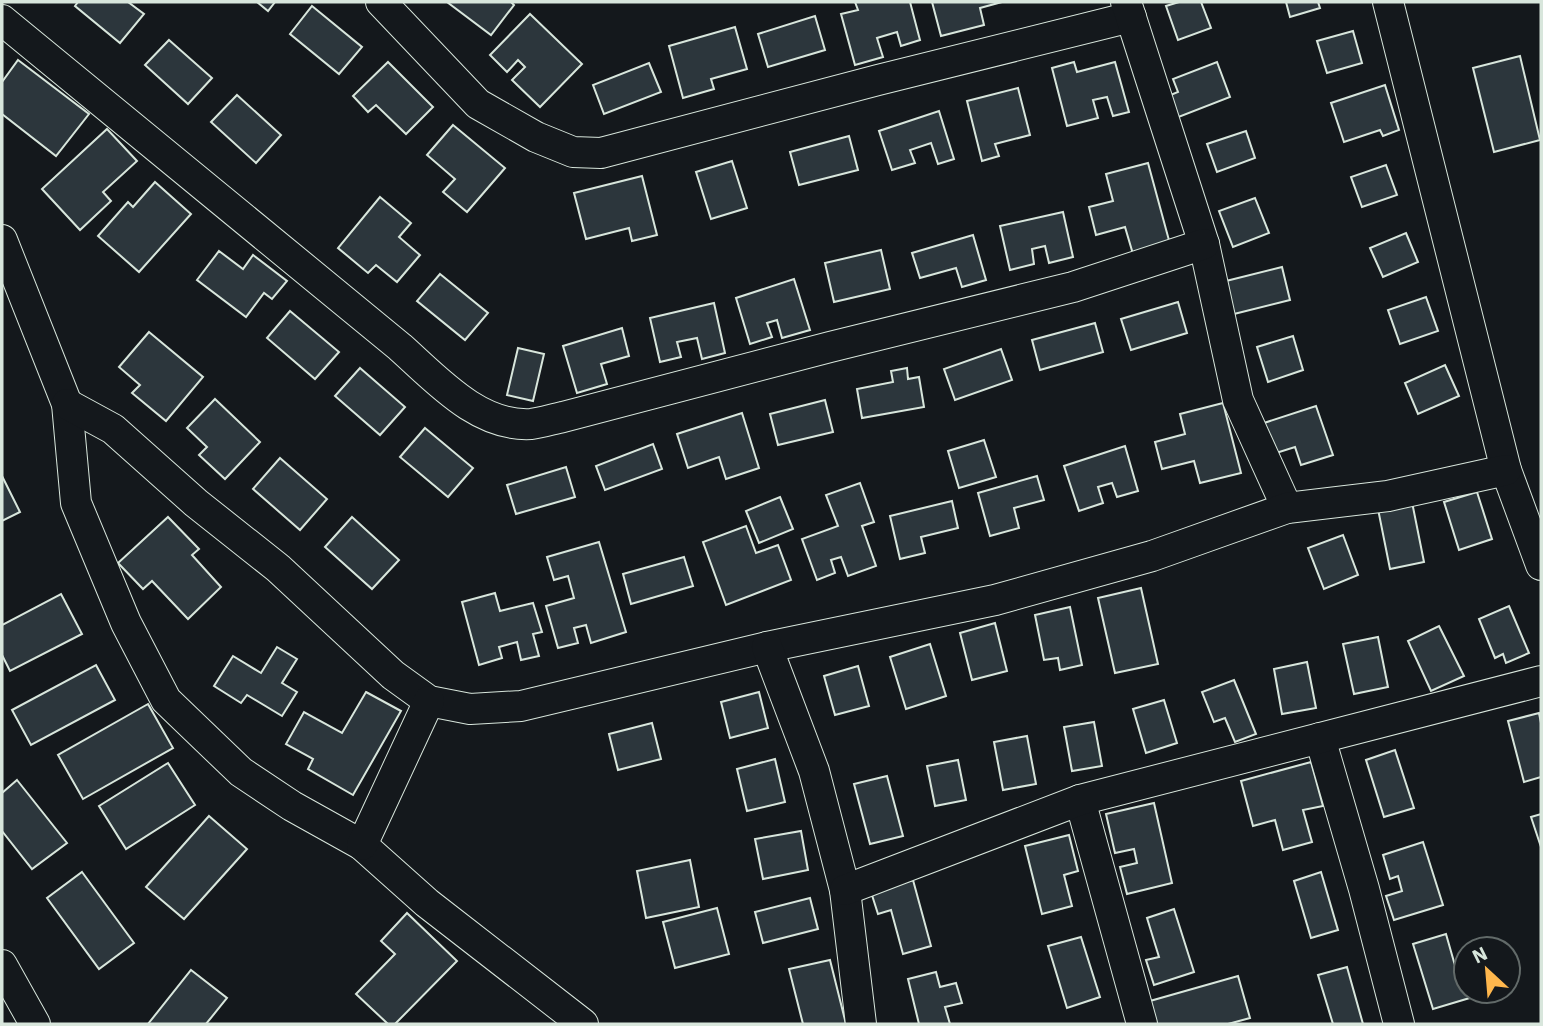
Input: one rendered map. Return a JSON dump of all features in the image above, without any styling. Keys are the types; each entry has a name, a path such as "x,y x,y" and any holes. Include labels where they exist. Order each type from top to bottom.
{"street":[{"path":"381,2 478,104 536,137 573,152 601,153 1129,9 1204,244 1238,400 1287,508"},
{"path":"1388,2 1506,470 1541,565"},
{"path":"2,20 400,347 449,391 490,417 529,424 587,411 1073,287 1204,244"},
{"path":"2,240 67,404 76,503 126,623 166,700 241,772 292,806 362,845 427,903 583,1024"},
{"path":"67,404 113,429 196,503 278,568 393,675 429,701 470,709 521,706 767,647 995,600 1152,556 1287,508 1388,496 1506,470"},
{"path":"767,647 814,771 845,890 861,1024"},
{"path":"845,890 1080,800 1541,681"},
{"path":"362,845 429,701"},
{"path":"1320,738 1364,889 1399,1024"},
{"path":"1080,800 1142,1024"},
{"path":"2,965 35,1024"}],"building":[{"path":"78,2 128,2 144,14 120,43 75,6"},
{"path":"257,2 275,2 268,11"},
{"path":"447,2 511,2 514,5 491,35"},
{"path":"855,2 910,2 920,40 901,46 897,32 877,38 883,57 855,65 841,14 858,10"},
{"path":"932,2 1002,2 980,8 984,25 941,36"},
{"path":"1179,2 1201,2 1211,28 1178,40 1166,6"},
{"path":"1286,2 1318,2 1320,8 1290,17"},
{"path":"312,6 362,47 339,74 290,34"},
{"path":"530,14 582,64 540,107 512,80 525,67 518,60 507,72 490,55"},
{"path":"815,16 825,50 768,67 758,34"},
{"path":"735,27 747,69 711,79 714,89 683,98 669,46"},
{"path":"1353,31 1362,63 1327,73 1317,41"},
{"path":"169,40 212,78 188,104 145,65"},
{"path":"1520,56 1540,140 1494,152 1473,68"},
{"path":"18,60 89,114 56,156 2,114 2,82"},
{"path":"388,62 433,107 406,134 376,105 368,112 353,96"},
{"path":"1074,62 1077,72 1115,62 1129,112 1113,116 1107,97 1093,100 1098,118 1067,126 1052,68"},
{"path":"1217,62 1230,97 1176,118 1168,96 1178,92 1173,79"},
{"path":"649,63 661,92 604,114 593,85"},
{"path":"1385,85 1399,130 1383,136 1380,130 1344,142 1331,103"},
{"path":"1018,88 1030,135 995,144 999,156 982,161 967,101"},
{"path":"237,95 281,135 256,163 211,122"},
{"path":"939,111 954,159 938,164 931,143 910,150 915,163 892,170 879,131"},
{"path":"453,125 505,168 467,212 443,192 455,179 427,155"},
{"path":"107,129 137,161 103,192 111,201 80,230 42,189"},
{"path":"1246,131 1255,158 1217,172 1207,144"},
{"path":"849,136 858,170 799,185 790,152"},
{"path":"732,161 747,208 711,219 696,172"},
{"path":"1148,163 1170,244 1133,254 1125,227 1096,235 1089,207 1113,201 1106,174"},
{"path":"1386,165 1397,195 1362,207 1351,177"},
{"path":"642,176 657,235 632,241 629,228 586,239 574,193"},
{"path":"155,182 191,214 139,272 98,236 128,202 133,207"},
{"path":"380,197 411,223 399,237 420,255 397,282 376,265 368,273 338,248"},
{"path":"1255,198 1269,233 1233,247 1219,211"},
{"path":"1063,212 1073,257 1049,263 1045,246 1032,249 1034,264 1010,270 1000,226"},
{"path":"1406,233 1418,262 1383,277 1370,248"},
{"path":"973,235 986,280 962,287 956,268 920,278 912,253"},
{"path":"881,250 890,289 834,302 825,263"},
{"path":"219,251 243,269 253,255 287,281 272,299 264,293 246,317 197,280"},
{"path":"1282,267 1290,300 1234,314 1226,281"},
{"path":"440,274 488,313 465,340 417,301"},
{"path":"794,279 810,330 782,338 777,320 767,323 772,337 750,344 736,298"},
{"path":"1426,297 1438,331 1400,344 1388,310"},
{"path":"1178,302 1187,333 1131,350 1121,319"},
{"path":"714,303 725,353 702,359 697,338 677,342 681,357 660,362 650,318"},
{"path":"290,311 339,352 315,379 267,338"},
{"path":"1095,323 1103,352 1040,370 1032,340"},
{"path":"622,328 629,356 601,364 607,384 577,393 563,346"},
{"path":"149,332 203,377 166,421 132,393 140,385 119,367"},
{"path":"1293,336 1303,370 1268,382 1257,347"},
{"path":"518,348 544,354 533,401 507,395"},
{"path":"1001,349 1012,380 955,400 944,369"},
{"path":"1445,365 1459,396 1418,414 1405,383"},
{"path":"360,368 405,407 380,435 335,396"},
{"path":"907,368 908,379 919,377 924,407 862,418 857,389 893,382 891,371"},
{"path":"215,399 260,442 225,479 199,455 207,447 187,428"},
{"path":"825,400 833,432 778,445 770,414"},
{"path":"1223,403 1241,473 1200,483 1194,461 1162,469 1155,442 1185,434 1180,414"},
{"path":"1316,406 1333,455 1301,465 1295,447 1273,454 1264,423"},
{"path":"742,413 759,468 726,479 719,457 688,468 677,434"},
{"path":"425,428 473,468 448,497 400,457"},
{"path":"984,440 996,477 959,488 948,451"},
{"path":"653,444 662,469 605,490 596,466"},
{"path":"1125,446 1138,491 1117,497 1112,483 1098,487 1103,503 1079,511 1064,466"},
{"path":"280,458 327,499 300,530 253,489"},
{"path":"566,467 575,497 516,514 507,485"},
{"path":"2,476 20,512 2,521"},
{"path":"1037,476 1044,500 1014,508 1019,528 990,536 978,493"},
{"path":"860,483 874,522 862,526 876,566 848,576 841,557 831,560 835,573 817,580 802,539 838,526 826,495"},
{"path":"1477,492 1492,539 1459,550 1444,502"},
{"path":"780,497 793,529 759,543 746,511"},
{"path":"1411,497 1424,562 1390,569 1377,504"},
{"path":"952,501 958,528 921,537 925,553 900,559 890,516"},
{"path":"168,517 199,549 192,555 221,587 188,619 152,581 143,589 118,563"},
{"path":"352,517 399,560 372,589 325,547"},
{"path":"746,526 756,553 778,545 791,580 726,605 703,542"},
{"path":"1343,535 1358,575 1324,589 1308,548"},
{"path":"599,542 626,632 591,643 586,625 574,628 578,643 558,648 546,606 574,598 568,576 554,580 547,557"},
{"path":"684,557 693,586 631,604 623,574"},
{"path":"1141,588 1158,664 1115,673 1098,598"},
{"path":"495,593 500,611 533,603 542,632 533,634 539,656 521,660 517,642 499,647 502,658 479,665 462,602"},
{"path":"61,594 82,634 10,671 2,655 2,625"},
{"path":"1509,606 1529,653 1506,663 1503,654 1495,658 1479,619"},
{"path":"1070,607 1082,665 1060,670 1058,658 1044,660 1035,615"},
{"path":"995,623 1007,671 972,680 960,633"},
{"path":"1439,626 1464,676 1431,691 1408,641"},
{"path":"1378,637 1388,687 1354,694 1343,644"},
{"path":"930,644 946,696 906,709 890,657"},
{"path":"277,647 297,659 282,683 297,692 282,716 247,695 241,703 214,686 233,656 261,673"},
{"path":"1307,662 1316,708 1282,714 1274,669"},
{"path":"96,665 115,700 31,745 12,710"},
{"path":"858,666 869,706 835,715 824,676"},
{"path":"1234,680 1256,734 1235,742 1225,718 1214,722 1202,692"},
{"path":"366,692 401,711 353,795 308,769 313,759 286,744 304,712 342,733"},
{"path":"759,692 768,728 730,738 721,702"},
{"path":"1164,700 1177,743 1146,753 1133,709"},
{"path":"148,704 173,748 83,799 58,755"},
{"path":"1539,713 1541,777 1524,782 1508,721"},
{"path":"1094,722 1102,766 1072,771 1064,727"},
{"path":"652,723 661,759 618,770 609,734"},
{"path":"1027,736 1036,784 1003,790 994,742"},
{"path":"1395,750 1414,808 1384,817 1366,760"},
{"path":"775,759 785,802 747,811 737,769"},
{"path":"958,760 966,800 935,806 927,766"},
{"path":"1311,762 1323,806 1303,810 1312,842 1283,850 1275,820 1253,826 1241,781"},
{"path":"168,763 195,805 126,849 99,806"},
{"path":"887,776 903,836 870,844 854,784"},
{"path":"17,780 67,843 32,869 2,831 2,793"},
{"path":"1154,803 1172,883 1127,894 1120,867 1137,863 1134,849 1115,853 1106,814"},
{"path":"1541,814 1541,847 1531,817"},
{"path":"209,816 247,849 184,919 146,887"},
{"path":"801,831 808,870 763,879 755,839"},
{"path":"1069,835 1078,871 1064,875 1072,906 1042,914 1025,846"},
{"path":"1423,842 1443,905 1394,920 1386,896 1402,891 1398,876 1390,879 1383,855"},
{"path":"690,860 699,907 646,918 637,871"},
{"path":"82,872 134,943 99,969 47,898"},
{"path":"1321,872 1338,930 1311,938 1294,881"},
{"path":"913,880 931,946 903,954 891,910 878,914 871,892"},
{"path":"810,898 818,929 763,943 755,912"},
{"path":"717,908 729,954 675,968 663,922"},
{"path":"1174,909 1194,972 1154,985 1146,960 1159,957 1147,918"},
{"path":"407,913 457,961 395,1024 388,1024 356,994 395,954 381,941"},
{"path":"1446,934 1452,955 1452,1003 1433,1009 1413,944"},
{"path":"1081,937 1100,997 1067,1008 1048,946"},
{"path":"830,960 846,1024 803,1024 789,969"},
{"path":"1347,967 1363,1024 1333,1024 1318,975"},
{"path":"191,970 227,998 206,1024 148,1024"},
{"path":"936,972 940,987 956,983 962,1003 945,1007 950,1024 919,1024 908,979"},
{"path":"1238,976 1250,1018 1228,1024 1157,1024 1150,1001"}]}
